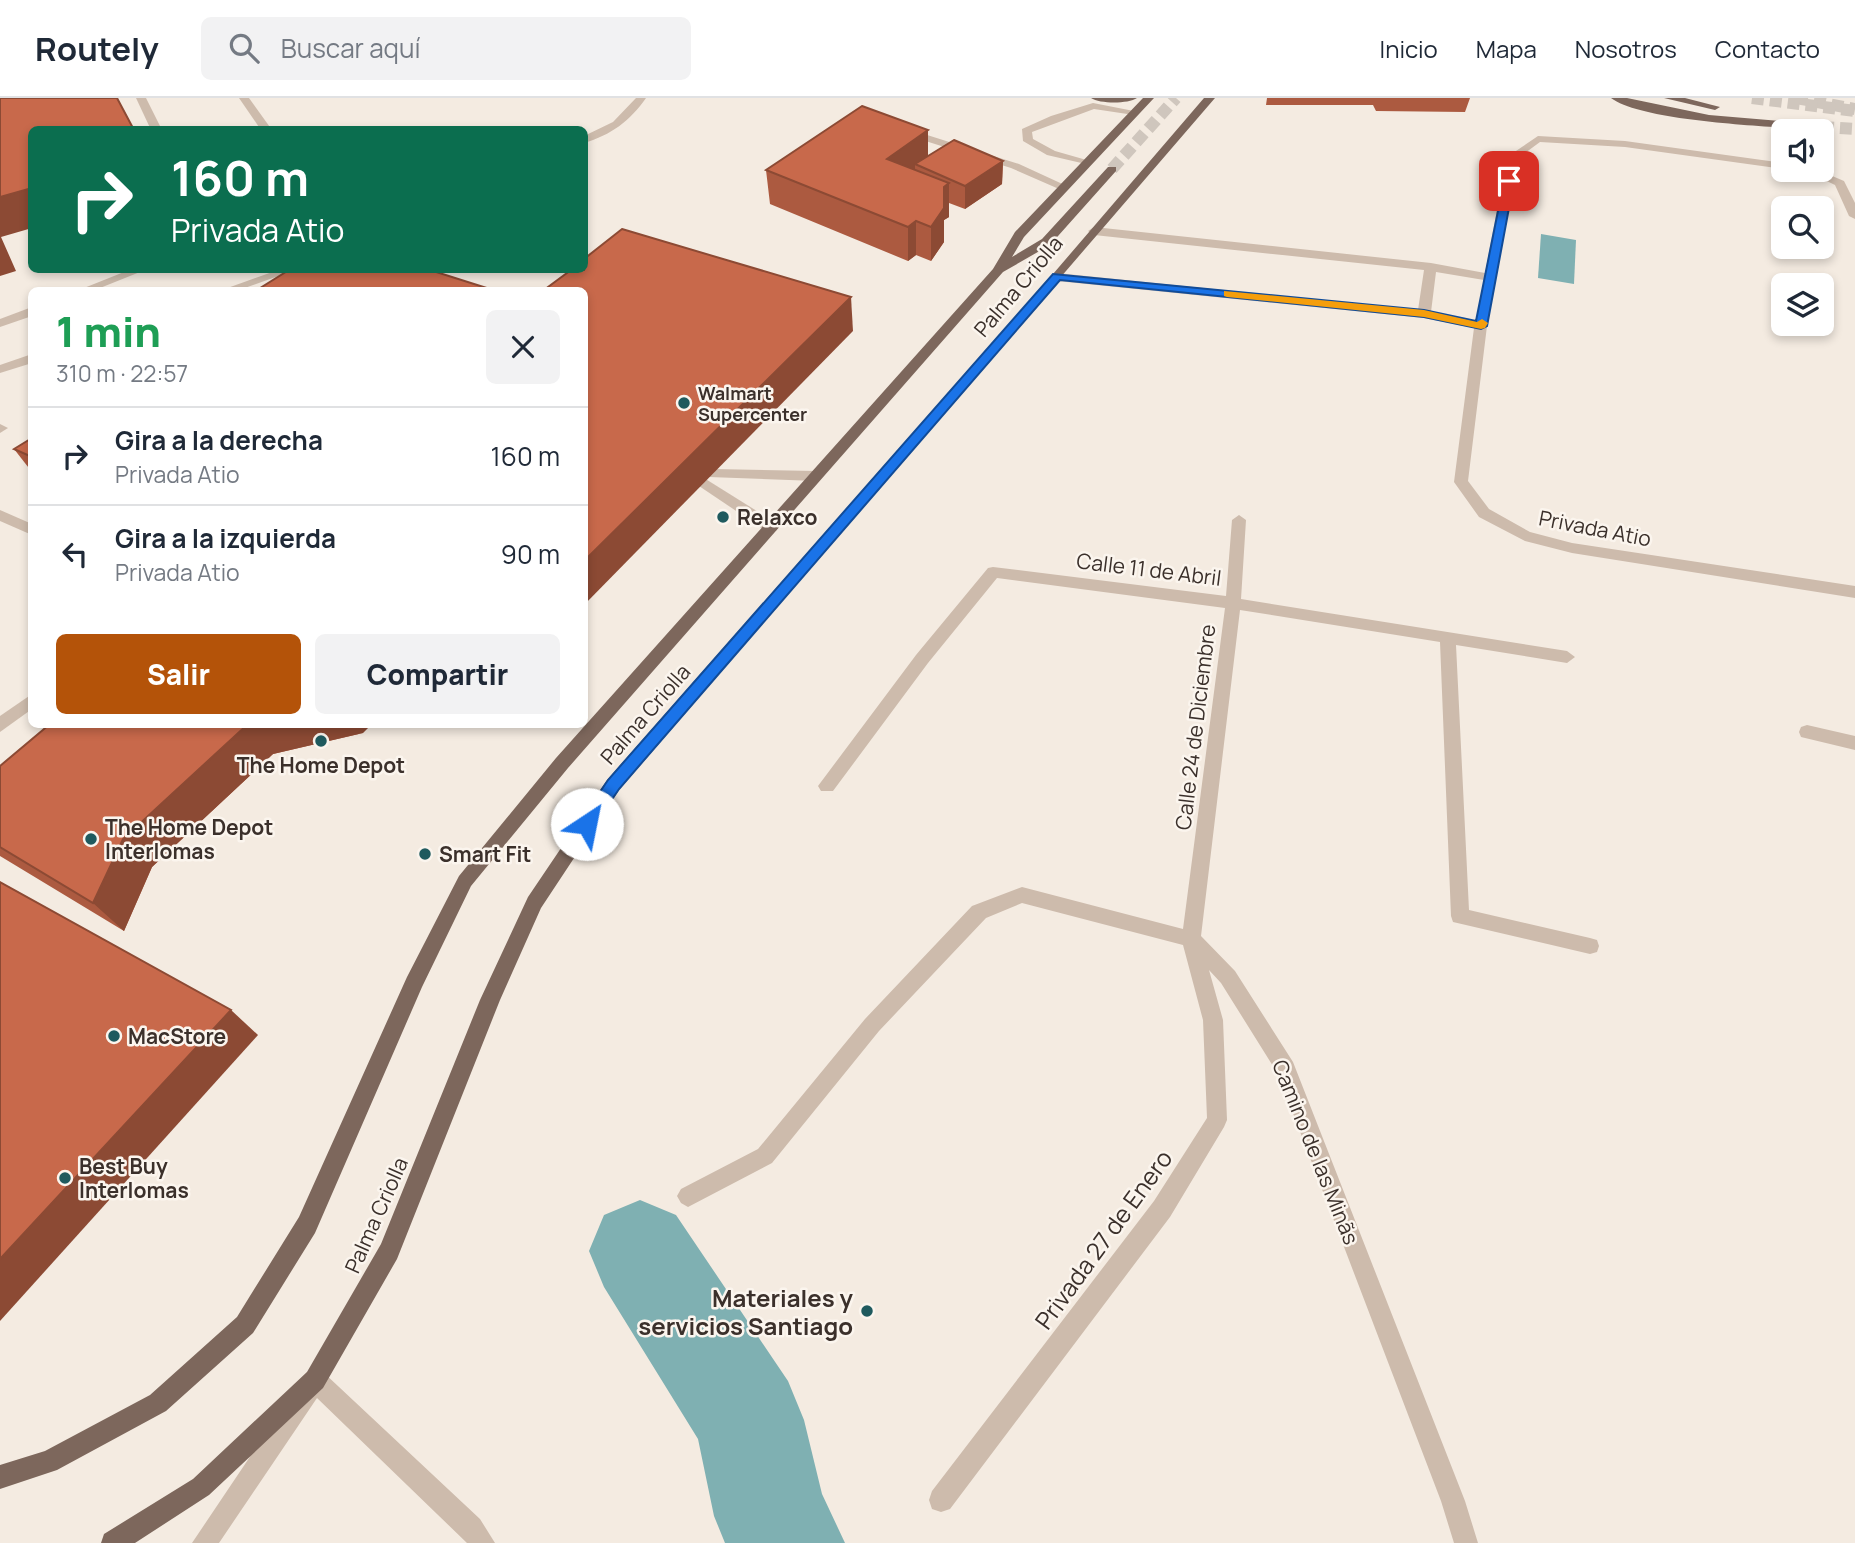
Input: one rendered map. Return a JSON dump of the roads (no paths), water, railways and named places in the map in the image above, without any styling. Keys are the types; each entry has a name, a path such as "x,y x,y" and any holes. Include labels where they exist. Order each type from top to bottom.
{"main road":[{"path":"1096,98 1132,98"},
{"name":"Palma Criolla","path":"0,1477 49,1462 158,1403 245,1325 307,1225 414,983 465,881 562,763 998,271 1019,235 1149,98"},
{"name":"Palma Criolla","path":"113,1543 201,1487 315,1380 389,1251 490,1000 534,903 606,795 1210,98"},
{"path":"1616,98 1694,115 1742,122 1804,126 1669,98"},
{"path":"998,271 1046,242 1112,169"}],"street":[{"path":"141,98 155,126"},
{"path":"244,98 264,126"},
{"path":"588,138 626,119 641,98"},
{"path":"1086,163 1051,153 1028,141 1026,131 1093,106 1135,112"},
{"path":"920,136 1016,166 1063,187"},
{"name":"Privada Atio","path":"1771,164 1625,144 1538,139 1513,157 1481,326 1461,482 1484,513 1525,536 1572,548 1855,592"},
{"path":"1834,180 1840,183 1855,216"},
{"path":"1094,231 1432,267 1492,278"},
{"path":"1424,314 1432,267"},
{"path":"93,287 131,273"},
{"path":"237,287 280,273"},
{"path":"1057,277 1424,314 1481,326"},
{"path":"0,323 28,312"},
{"path":"0,369 28,359"},
{"path":"771,527 709,478 816,476"},
{"path":"0,515 28,528"},
{"name":"Calle 24 de Diciembre","path":"1191,939 1233,603 1239,520"},
{"name":"Calle 11 de Abril","path":"827,786 922,659 993,572 1233,603 1567,657"},
{"path":"1448,638 1460,916 1590,946"},
{"path":"0,725 28,703"},
{"path":"1807,732 1855,743"},
{"path":"688,1196 765,1156 872,1025 979,912 1022,895 1191,939"},
{"name":"Privada 27 de Enero","path":"941,1500 1163,1209 1217,1120 1213,1020 1191,939"},
{"name":"Camino de las Minãs","path":"1191,939 1228,977 1286,1069 1453,1501 1466,1543"},
{"path":"204,1543 315,1380 471,1528 483,1543"}],"water":[{"path":"1541,234 1576,240 1574,284 1538,278"}],"waterway":[{"path":"640,1251 749,1420 771,1516 787,1543"}],"tunnel":[{"path":"1112,169 1176,98"},
{"path":"1752,98 1855,111"},
{"path":"1796,98 1855,109"},
{"path":"1834,128 1855,129"}],"place":[{"name":"Walmart Supercenter","path":"684,403"},
{"name":"Relaxco","path":"723,517"},
{"name":"The Home Depot","path":"321,741"},
{"name":"The Home Depot Interlomas","path":"91,839"},
{"name":"Smart Fit","path":"425,854"},
{"name":"MacStore","path":"114,1036"},
{"name":"Best Buy Interlomas","path":"65,1178"},
{"name":"Materiales y servicios Santiago","path":"867,1311"}]}
